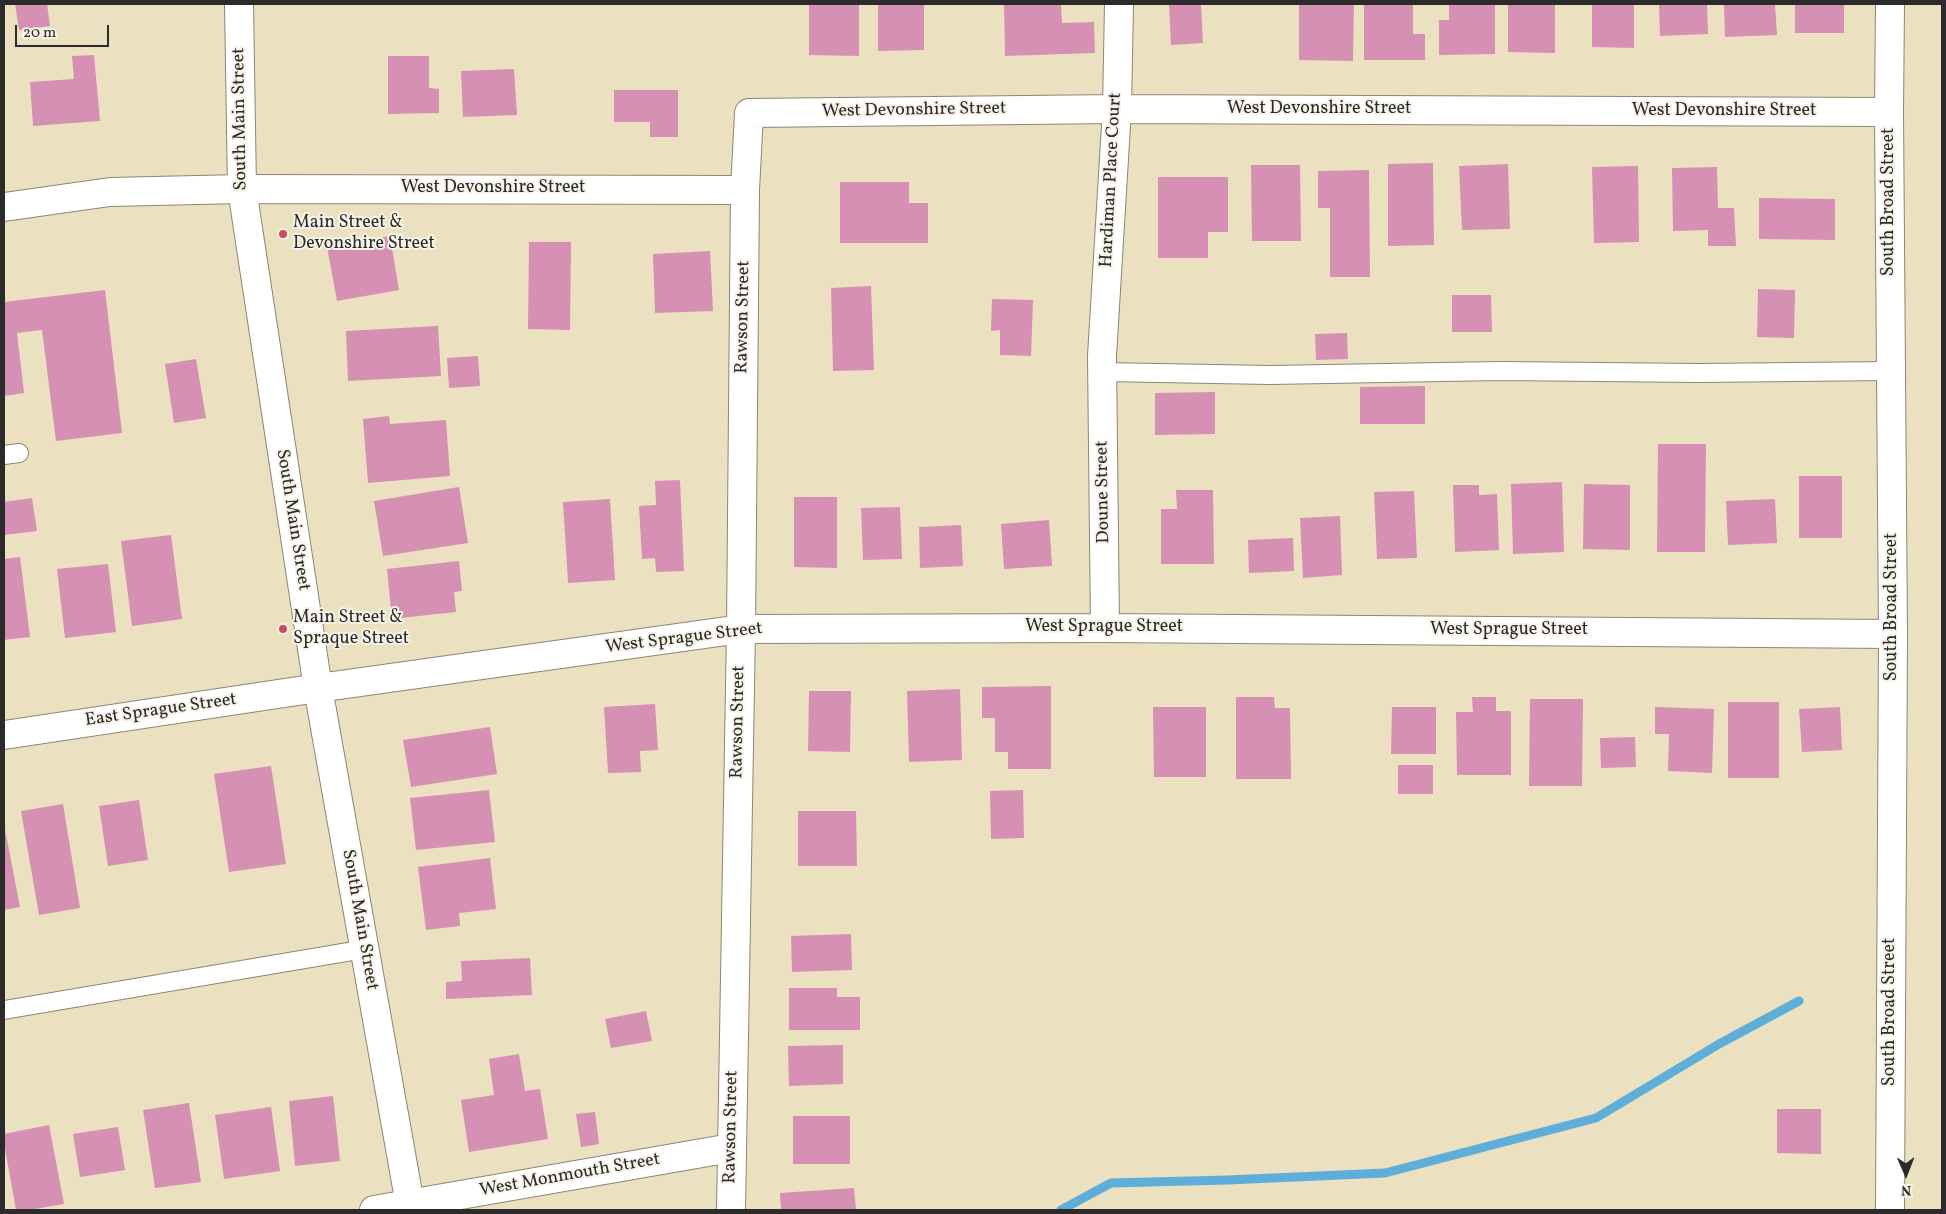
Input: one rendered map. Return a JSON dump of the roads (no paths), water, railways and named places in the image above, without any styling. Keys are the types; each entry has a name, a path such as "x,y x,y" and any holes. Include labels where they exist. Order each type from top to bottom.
{"street":[{"name":"South Main Street","path":"239,4 242,189 318,688 410,1207"},
{"name":"Hardiman Place Court","path":"1102,364 1117,109 1119,4"},
{"name":"South Broad Street","path":"1890,4 1889,112 1893,634 1890,1210"},
{"name":"West Devonshire Street","path":"749,113 1117,109 1889,112"},
{"name":"Rawson Street","path":"731,1210 741,629 745,190 749,113"},
{"name":"West Devonshire Street","path":"4,207 110,192 242,189 745,190"},
{"name":"Doune Street","path":"1102,364 1105,628"},
{"name":"West Sprague Street","path":"318,688 741,629 1105,628 1893,634"},
{"name":"East Sprague Street","path":"4,735 318,688"},
{"name":"West Monmouth Street","path":"374,1210 410,1207 731,1148"}],"lane":[{"path":"1102,364 1270,375 1500,370 1640,373 1891,371"},
{"path":"4,1010 364,949"}],"waterway":[{"path":"1061,1210 1111,1183 1385,1173 1596,1118 1719,1044 1799,1001"}],"place":[{"name":"Main Street & Devonshire Street","path":"283,234"},
{"name":"Main Street & Spraque Street","path":"283,629"}]}
